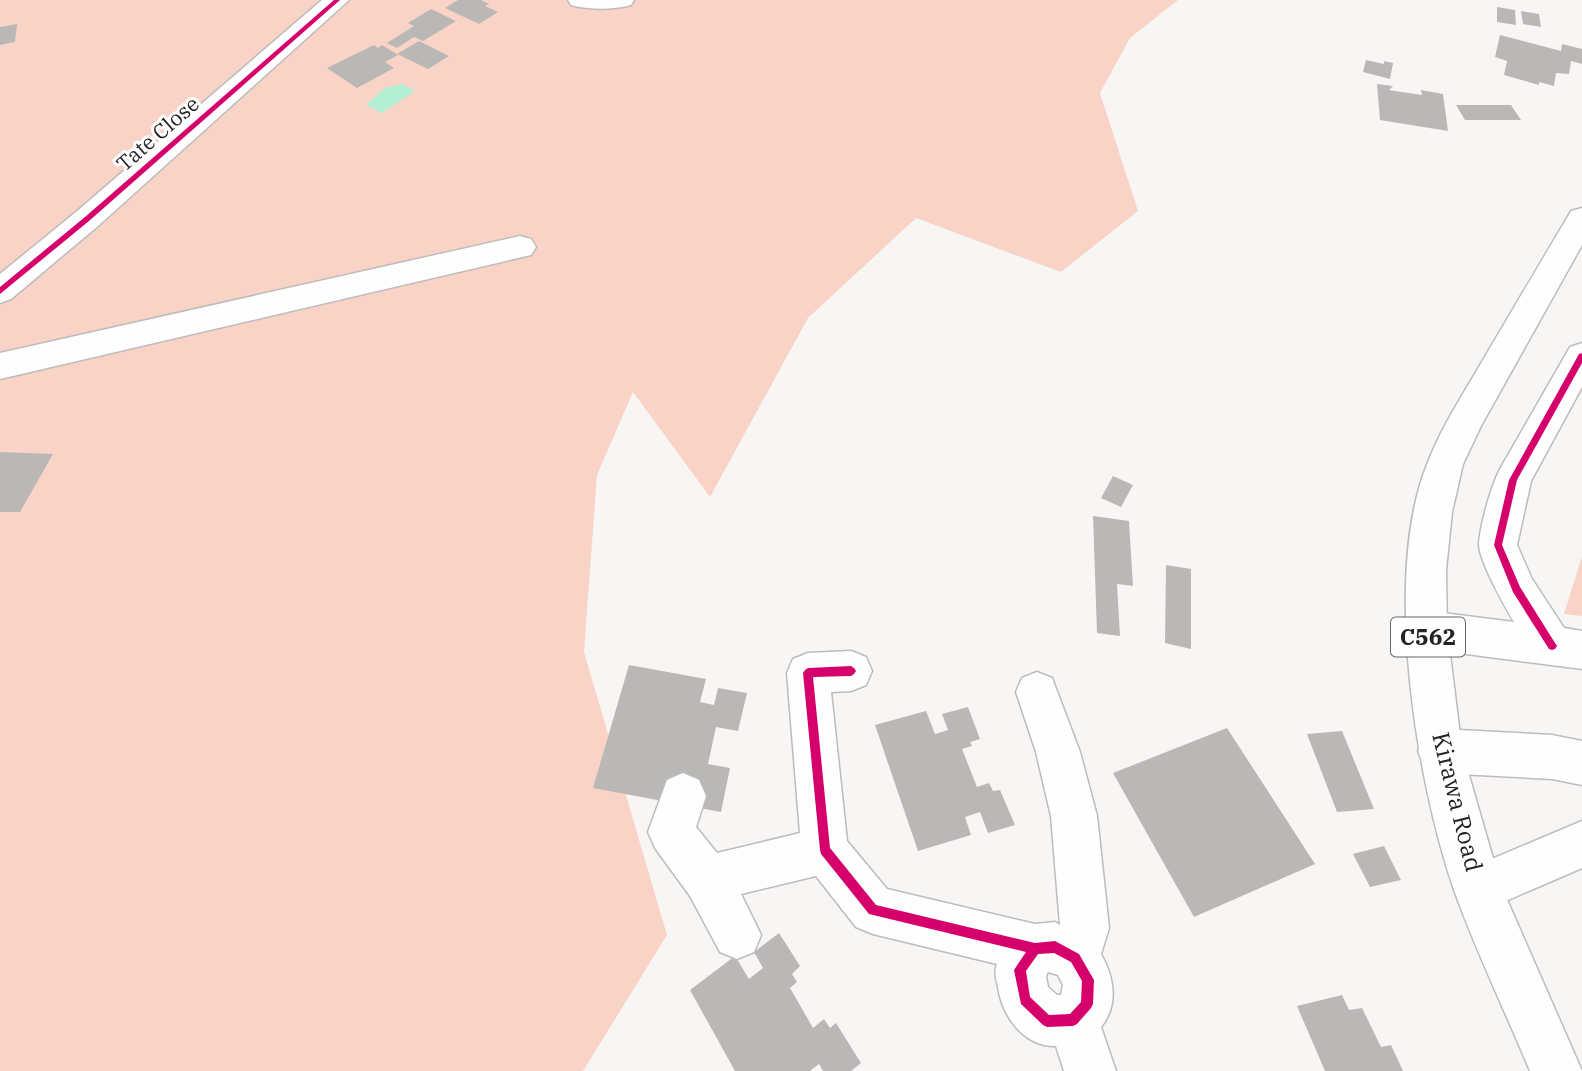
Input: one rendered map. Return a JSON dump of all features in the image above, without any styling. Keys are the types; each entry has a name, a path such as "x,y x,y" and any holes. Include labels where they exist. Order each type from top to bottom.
{"street":[{"name":"Tate Close","path":"0,291 87,219 337,0"},
{"path":"580,0 622,0"},
{"name":"Kirawa Road","path":"1556,1071 1478,889 1440,751 1427,630 1426,570 1433,512 1445,464 1465,422 1582,218"},
{"path":"0,366 520,247"},
{"path":"1567,648 1516,589 1498,545 1513,480 1582,356"},
{"path":"1427,630 1567,648"},
{"path":"851,671 808,673 825,850 873,910 1055,953"},
{"path":"1037,692 1058,752 1074,816 1085,928 1055,953 1020,970 1025,1000 1047,1021 1073,1020 1090,1071"},
{"path":"1440,751 1552,757 1582,763"},
{"path":"683,796 671,832 707,879 737,935"},
{"path":"1478,889 1582,844"},
{"path":"707,879 825,850"}],"shaded area":[{"path":"0,0 1178,0 1130,38 1100,93 1138,211 1061,272 916,218 808,318 710,497 633,392 597,475 584,652 667,935 583,1071 0,1071"},
{"path":"402,84 415,91 382,113 366,105 385,88"},
{"path":"1582,556 1582,616 1564,614"}],"building":[{"path":"458,0 481,0 489,4 485,6 498,12 479,24 445,8"},
{"path":"1497,7 1515,10 1516,25 1497,22"},
{"path":"431,9 456,21 423,41 414,37 397,48 387,43 414,26 408,23"},
{"path":"1521,11 1539,14 1541,27 1523,24"},
{"path":"17,24 15,42 0,45 0,27"},
{"path":"1500,35 1561,51 1562,44 1582,49 1582,64 1571,61 1569,74 1556,73 1554,86 1539,82 1539,85 1504,75 1507,61 1495,57"},
{"path":"419,41 449,56 428,69 397,54"},
{"path":"374,45 378,48 382,45 398,55 385,62 394,68 357,88 327,68"},
{"path":"1366,60 1393,63 1390,79 1363,72"},
{"path":"1377,84 1393,86 1389,90 1422,95 1421,90 1443,94 1448,131 1380,120"},
{"path":"1456,105 1511,105 1521,120 1465,120"},
{"path":"0,452 53,454 20,512 0,512"},
{"path":"1113,476 1133,485 1121,507 1101,498"},
{"path":"1093,516 1129,521 1133,586 1117,584 1120,636 1097,633"},
{"path":"1166,565 1191,569 1191,649 1165,643"},
{"path":"629,665 706,679 700,702 714,705 718,688 747,693 738,731 716,727 708,764 730,768 721,812 593,788"},
{"path":"968,707 980,739 970,742 972,746 962,749 977,787 989,783 993,791 1000,790 1015,825 988,833 980,812 965,817 971,835 918,851 875,725 926,711 935,734 948,730 942,714"},
{"path":"1227,728 1315,864 1194,917 1113,773"},
{"path":"1342,731 1374,809 1337,812 1307,734"},
{"path":"1384,846 1401,880 1370,887 1353,854"},
{"path":"779,933 800,966 792,974 797,982 790,988 813,1028 824,1019 830,1028 836,1023 861,1063 851,1071 823,1071 819,1064 810,1071 735,1071 690,990 735,956 749,979 763,968 754,952"},
{"path":"1342,995 1349,1010 1362,1008 1381,1047 1391,1045 1403,1071 1325,1071 1297,1006"}],"cycle path":[{"path":"0,291 87,219 337,0"},
{"path":"1552,646 1516,589 1498,545 1513,480 1582,356"},
{"path":"851,671 808,673 825,850 873,910 1035,949 1055,947 1075,958 1088,980 1087,1004 1073,1020 1047,1021 1025,1000 1020,970 1035,949"}]}
